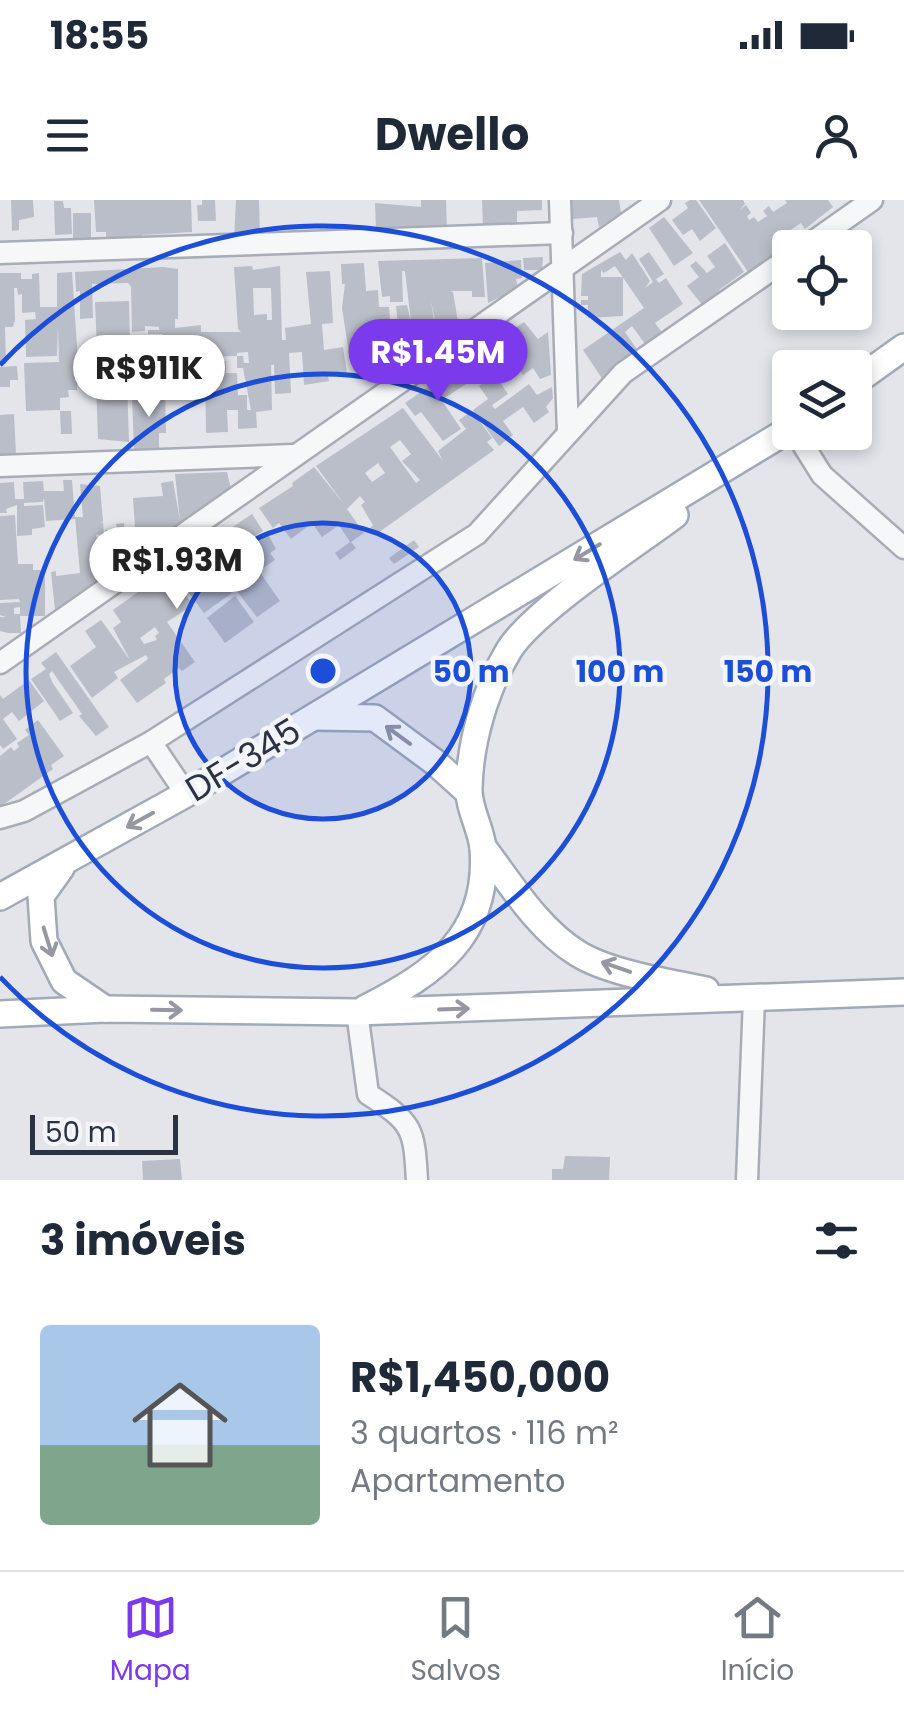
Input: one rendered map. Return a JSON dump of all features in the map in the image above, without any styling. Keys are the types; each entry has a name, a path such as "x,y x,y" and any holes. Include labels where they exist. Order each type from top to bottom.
{"main road":[{"path":"872,370 904,347"},
{"name":"DF-345","path":"0,897 186,794 772,442"},
{"path":"357,1012 418,981 456,946 479,902 483,847 468,792 478,720 510,648 547,612 772,445"},
{"path":"314,718 375,718 468,792"},
{"path":"483,847 540,922 579,954 644,977 749,998"},
{"path":"67,860 41,896 44,941 64,981 104,1010"},
{"path":"0,1014 104,1010 357,1012 904,992"}],"street":[{"path":"560,200 568,433"},
{"path":"0,663 660,200"},
{"path":"830,230 872,200"},
{"path":"0,253 562,233"},
{"path":"0,818 24,811 151,742 477,534 623,373 772,270"},
{"path":"805,450 822,475 904,548"},
{"path":"0,466 296,455"},
{"path":"151,742 186,794"},
{"path":"0,836 24,811"},
{"path":"747,1180 749,998"},
{"path":"357,1012 368,1094 398,1114 415,1139 417,1180"}],"building":[{"path":"11,200 33,200 34,217 19,220 19,230 12,231"},
{"path":"94,200 191,200 192,232 142,235 142,241 106,242 106,232 96,232"},
{"path":"202,200 215,200 216,221 198,221 197,205 202,205"},
{"path":"236,200 259,200 260,237 234,238"},
{"path":"421,200 446,200 447,231 376,232 375,203 421,207"},
{"path":"482,200 542,200 542,210 517,211 517,227 483,228"},
{"path":"572,200 619,200 621,213 599,227 597,217 573,219"},
{"path":"696,200 716,228 700,241 692,229 683,235 672,220 688,208 685,203"},
{"path":"699,200 743,200 745,204 740,210 746,205 751,213 747,216 749,220 754,217 758,222 767,216 763,211 769,206 773,212 787,203 785,200 828,200 833,207 805,229 801,223 791,230 772,230 772,255 748,272"},
{"path":"54,201 63,201 64,208 71,208 72,234 55,235"},
{"path":"73,213 91,213 91,243 73,244"},
{"path":"664,217 693,253 674,266 649,228"},
{"path":"725,243 744,272 704,307 687,286 699,277 690,266 696,261 707,273 715,267 707,256"},
{"path":"620,252 626,260 632,253 650,281 645,288 653,282 639,259 649,252 664,274 656,279 659,283 666,278 683,304 655,323 664,335 660,338 658,335 645,344 632,326 625,332 641,355 603,380 583,350 644,308 623,278 623,316 588,318 588,305 581,305 581,300 588,300 588,296 581,296 582,274","holes":["615,266 623,277 601,277 601,270 604,273"]},
{"path":"543,257 542,270 524,270 523,258"},
{"path":"482,258 485,297 472,297 472,291 450,291 459,328 438,335 431,301 434,320 425,321 426,333 410,335 411,342 400,347 396,306 407,305 411,322 405,271 403,302 390,302 390,296 382,297 378,261"},
{"path":"521,260 518,288 488,303 485,263"},
{"path":"364,263 366,291 378,290 379,307 389,307 393,351 380,357 380,339 369,340 371,357 350,360 342,308 345,284 341,264"},
{"path":"252,266 253,270 280,266 282,340 286,340 285,328 311,324 306,272 330,271 333,323 322,324 324,350 343,347 347,373 304,385 302,352 289,353 291,393 275,394 271,365 272,410 256,412 257,428 238,429 238,410 227,410 228,432 206,433 205,361 226,361 226,373 237,373 238,395 247,395 247,410 251,410 243,368 237,368 237,356 202,357 203,388 167,390 166,358 146,359 145,341 164,338 162,334 148,334 148,330 159,327 145,326 145,331 132,332 128,283 92,284 93,318 80,319 75,272 178,269 175,328 201,325 201,332 241,332 234,267","holes":["253,288 271,288 272,320 267,320 267,314 254,315","248,352 249,363 244,363 243,356 237,353"]},
{"path":"72,272 78,361 141,359 141,378 131,378 131,366 95,371 95,380 77,381 77,390 68,390 69,397 60,398 60,410 26,411 24,363 59,362 58,326 57,356 26,357 25,320 36,319 35,312 22,313 22,294 18,295 14,288 15,320 13,327 5,327 6,364 0,364 0,273 21,273 21,279 32,279 32,274 39,273 40,307 57,307 57,273"},
{"path":"129,301 130,347 97,348 95,302"},
{"path":"524,322 538,339 548,332 551,375 540,379 533,368 523,375 519,370 504,379 480,349 489,342 493,347 500,343 510,358 515,356 517,353 512,356 499,339"},
{"path":"17,366 18,380 10,380 10,387 0,387 0,367"},
{"path":"455,368 466,384 443,399 437,393 461,429 443,441 421,412 415,416 405,403"},
{"path":"495,375 508,394 492,405 495,409 529,384 537,395 552,387 553,398 546,407 549,412 534,423 523,407 503,421 513,435 499,446 473,410 488,399 479,386"},
{"path":"127,382 129,442 98,439 96,383"},
{"path":"165,390 166,433 159,433 159,449 134,449 132,398 145,398 145,391"},
{"path":"403,408 443,461 438,451 466,429 459,420 469,413 472,418 475,415 492,438 487,442 494,450 378,533 370,528 373,525 360,496 347,509 364,533 351,542 356,548 340,560 335,553 350,542 339,525 322,537 312,523 291,539 279,523 273,528 259,508 314,467 344,504 316,466","holes":["400,440 411,454 402,461 420,480 416,483 390,447","378,463 385,473 372,482 365,473"]},
{"path":"60,411 71,411 72,434 61,434"},
{"path":"14,414 16,454 0,454 0,415"},
{"path":"227,472 232,493 169,534 168,528 160,530 161,537 148,539 149,549 107,551 103,555 106,583 55,610 51,572 56,571 56,576 80,573 75,517 83,517 80,484 100,486 100,523 103,522 104,534 96,535 106,538 105,530 117,529 116,524 124,523 124,529 135,528 133,498 163,496 161,483 173,481 180,521 175,474"},
{"path":"63,480 72,480 75,519 46,521 44,498 43,502 24,503 43,505 45,527 32,529 32,535 17,536 17,505 0,513 0,483 14,482 15,499 24,499 23,482 43,481 44,491 64,491"},
{"path":"252,514 263,531 239,546 249,561 252,559 243,548 265,532 269,536 276,549 270,553 275,560 259,571 280,601 257,617 215,563 212,565 232,593 204,613 185,588 182,590 193,605 167,622 195,662 182,671 179,668 164,679 166,683 137,703 120,680 148,659 146,655 114,672 118,678 92,698 70,666 96,647 85,631 101,620 130,660 113,628 121,622 113,610 152,582 158,589 177,577 171,568","holes":["155,627 159,633 155,636 157,640 144,644 140,638"]},
{"path":"15,515 18,564 33,564 33,570 45,570 45,616 20,616 21,633 8,633 0,631 0,617 6,617 0,615 0,603 20,602 0,600 0,516"},
{"path":"414,540 419,547 394,564 389,558"},
{"path":"235,596 254,622 225,643 207,618"},
{"path":"56,652 109,727 96,736 52,671 52,682 73,713 60,721 31,679 46,669 41,663"},
{"path":"29,680 44,701 19,721 12,712 3,719 17,739 3,749 0,695 3,699"},
{"path":"38,720 64,756 51,765 53,769 0,807 0,756 11,747 14,751 19,747 17,743 29,735 25,730"},
{"path":"565,1156 610,1157 609,1180 552,1180 552,1169 563,1169"},
{"path":"180,1159 182,1180 143,1180 142,1161"}]}
